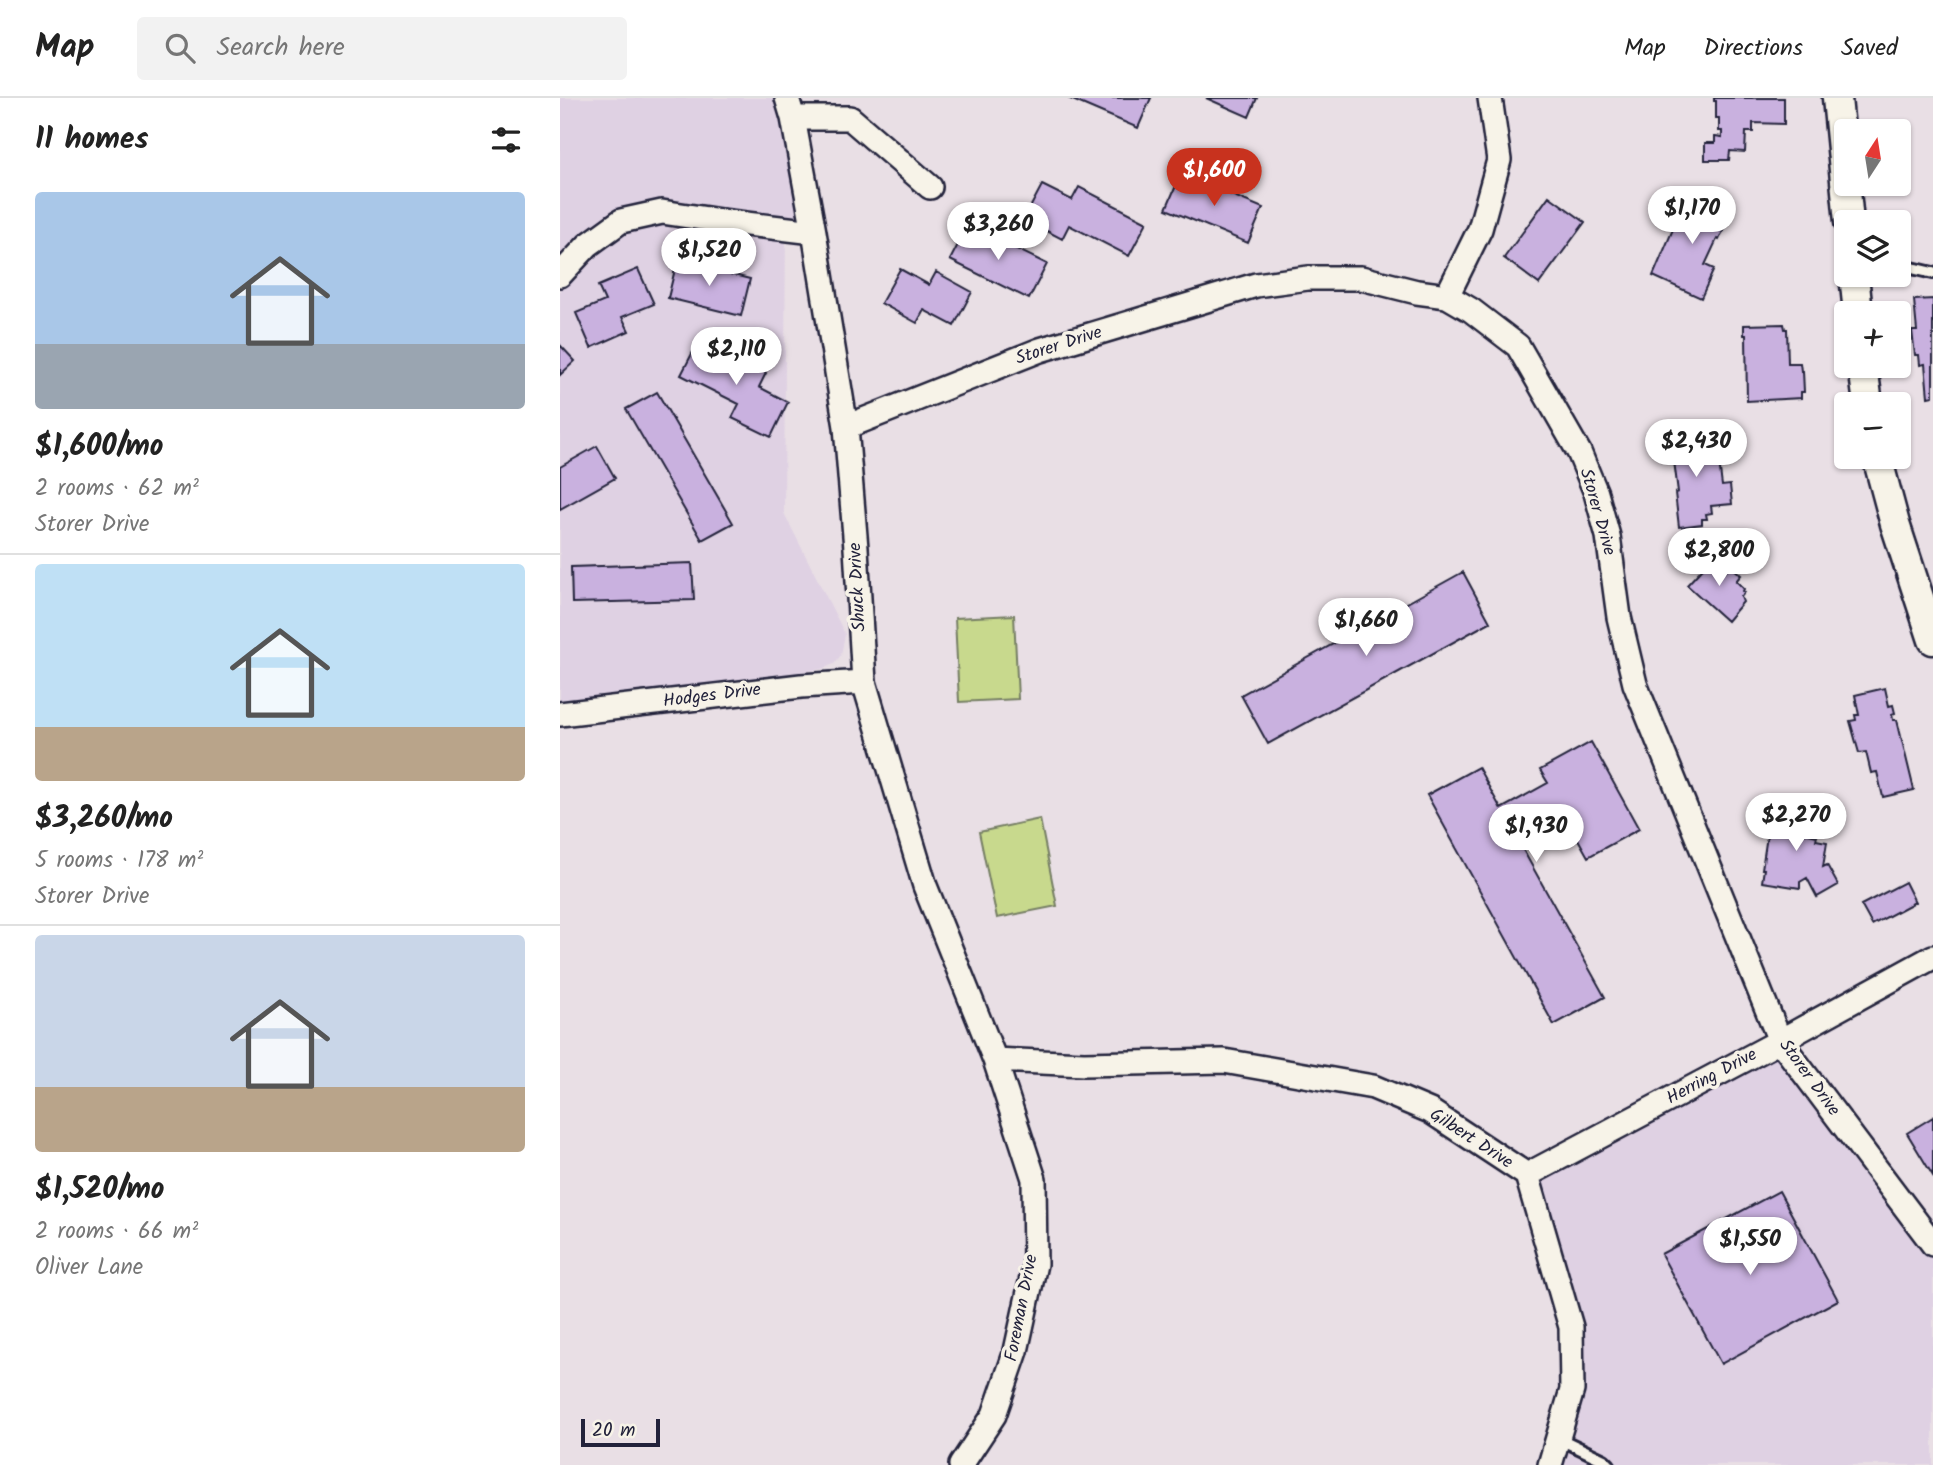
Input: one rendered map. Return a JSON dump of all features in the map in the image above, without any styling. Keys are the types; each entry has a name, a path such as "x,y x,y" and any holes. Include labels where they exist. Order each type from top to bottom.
{"street":[{"path":"1447,296 1480,229 1499,160 1490,98"},
{"path":"1837,98 1848,210"},
{"path":"790,108 850,118 930,187"},
{"name":"Shuck Drive","path":"790,108 814,232 846,427 864,682 925,886 995,1060"},
{"path":"560,275 588,245 621,221 662,212 814,232"},
{"name":"Storer Drive","path":"846,427 1040,350 1256,285 1308,278 1361,278 1417,292 1447,296 1471,310 1518,346 1580,452 1596,493 1608,536 1619,617 1635,684 1780,1041 1933,1244"},
{"path":"1880,469 1895,524 1933,640"},
{"name":"Hodges Drive","path":"560,714 801,686 864,682"},
{"name":"Herring Drive","path":"1527,1175 1933,957"},
{"name":"Gilbert Drive","path":"995,1060 1084,1064 1224,1061 1373,1087 1430,1111 1527,1175 1571,1327 1573,1390 1550,1465"},
{"name":"Foreman Drive","path":"961,1465 994,1415 1016,1351 1035,1264 1034,1178 995,1060"}],"lane":[{"path":"1911,268 1933,273"},
{"path":"1558,1438 1609,1465"}],"shaded area":[{"path":"560,98 794,98 821,218 786,219 784,513 845,634 841,655 834,664 822,669 560,716"},
{"path":"1781,1034 1933,1231 1933,1465 1554,1465 1584,1385 1535,1185"}],"green space":[{"path":"1014,615 1018,699 959,702 955,618"},
{"path":"1040,819 1057,906 997,918 979,832"}],"building":[{"path":"1068,98 1151,98 1138,128"},
{"path":"1206,98 1257,98 1249,117"},
{"path":"1714,98 1784,98 1784,124 1753,123 1753,132 1746,132 1745,152 1730,151 1729,160 1705,160 1705,143 1715,143 1715,136 1722,137"},
{"path":"1181,174 1263,208 1248,243 1166,209"},
{"path":"1042,185 1072,200 1079,187 1147,222 1129,256 1069,225 1062,239 1024,219"},
{"path":"1688,194 1731,213 1705,265 1714,269 1701,298 1653,276"},
{"path":"1549,196 1585,222 1539,284 1504,258"},
{"path":"968,225 1047,264 1029,299 950,260"},
{"path":"677,261 750,279 741,316 668,298"},
{"path":"638,269 654,304 622,317 629,331 591,348 576,313 605,301 598,286"},
{"path":"900,269 929,285 936,272 972,292 954,326 924,310 917,323 881,303"},
{"path":"1933,299 1933,396 1928,397 1925,364 1920,365 1919,355 1915,355 1912,331 1917,331 1914,300"},
{"path":"1784,324 1787,329 1788,363 1800,363 1804,392 1801,392 1801,398 1747,401 1744,325"},
{"path":"699,340 766,373 759,387 788,402 771,437 732,418 739,404 681,375"},
{"path":"560,345 575,361 560,375"},
{"path":"657,392 733,523 702,540 626,409"},
{"path":"1694,429 1696,443 1710,442 1713,463 1719,462 1722,486 1730,485 1732,504 1711,506 1712,513 1706,514 1707,519 1702,519 1702,524 1679,527 1674,461 1667,462 1666,448 1672,447 1669,432"},
{"path":"597,446 615,478 560,509 560,467"},
{"path":"1712,558 1726,571 1731,566 1741,575 1736,581 1745,592 1741,597 1743,602 1727,621 1687,585"},
{"path":"692,563 694,600 572,603 571,567"},
{"path":"1463,572 1490,622 1268,744 1241,695"},
{"path":"1885,688 1889,706 1893,705 1893,720 1897,720 1914,790 1883,797 1877,772 1871,773 1866,752 1859,753 1850,721 1856,720 1855,715 1859,715 1855,695"},
{"path":"1591,742 1639,829 1588,857 1569,823 1522,848 1605,997 1554,1025 1427,795 1478,767 1501,809 1548,783 1540,770"},
{"path":"1782,802 1808,805 1804,833 1817,836 1816,840 1827,842 1823,867 1827,865 1838,885 1817,897 1807,878 1800,882 1800,888 1762,882 1768,829 1778,831"},
{"path":"1905,882 1915,902 1872,925 1861,905"},
{"path":"1933,1117 1933,1176 1907,1133"},
{"path":"1779,1191 1838,1300 1721,1364 1661,1254"}]}
